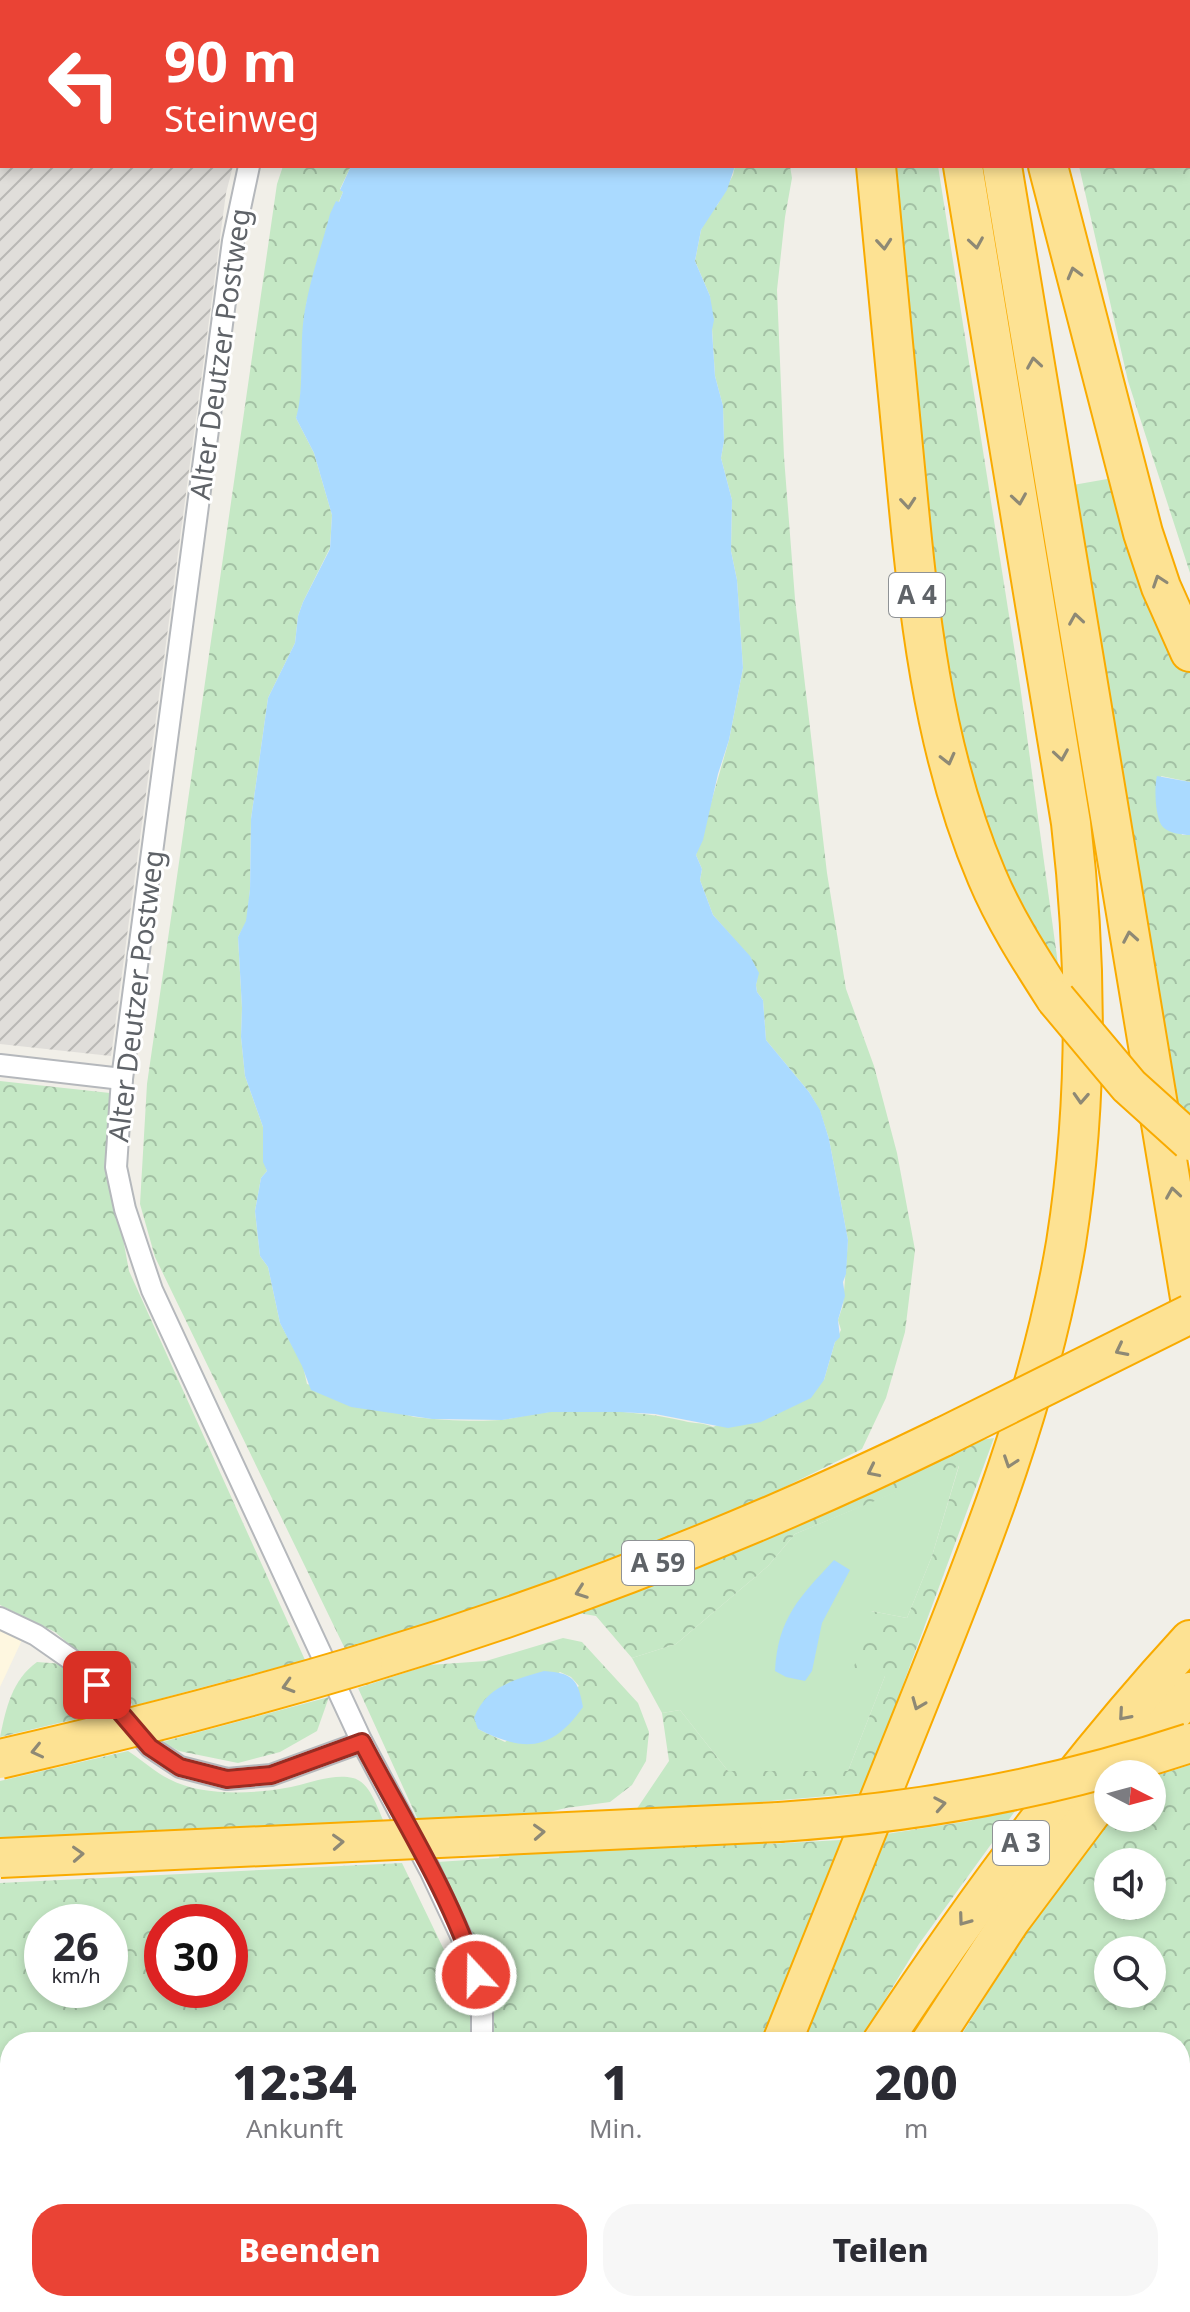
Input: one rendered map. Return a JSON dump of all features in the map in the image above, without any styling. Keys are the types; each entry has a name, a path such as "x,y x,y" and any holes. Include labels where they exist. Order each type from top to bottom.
{"highway":[{"name":"A 4","path":"876,168 914,570 938,716 961,808 988,879 1027,954 1056,999 1129,1086 1190,1141"},
{"path":"786,2032 977,1556 1012,1457 1052,1315 1066,1243 1075,1170 1081,1097 1083,985 1080,903 1073,836 963,168"},
{"path":"1002,168 1190,1298"},
{"path":"1049,168 1143,533 1161,587 1190,652"},
{"name":"A 59","path":"0,1759 130,1729 363,1664 543,1605 735,1533 846,1484 1190,1314"},
{"name":"A 3","path":"889,2032 1008,1860 1115,1725 1183,1648"},
{"path":"1133,1760 1188,1695"},
{"path":"0,1858 779,1822 898,1812 1023,1789 1142,1759 1190,1743"},
{"name":"A 3","path":"938,2032 1010,1921 1094,1809"}],"street":[{"name":"Alter Deutzer Postweg","path":"249,168 233,241 122,1079 116,1167 125,1209 152,1290 362,1742 430,1870 471,1957 482,1992 482,2032"},
{"path":"0,1065 122,1079"},
{"path":"0,1618 36,1635 79,1665 150,1747 180,1767 227,1779 271,1775 362,1742"}],"shaded area":[{"path":"0,168 232,168 226,193 111,1056 0,1044"},
{"path":"0,1629 22,1640 0,1687"}],"green space":[{"path":"282,168 350,168 326,231 306,305 300,407 296,418 314,453 332,515 330,548 303,602 295,643 268,698 251,819 247,921 238,937 245,1076 263,1127 267,1171 261,1178 255,1211 260,1256 268,1267 280,1323 303,1366 307,1384 414,1417 491,1421 537,1413 600,1411 651,1415 713,1427 824,1380 841,1330 838,1320 843,1305 848,1240 829,1139 820,1111 809,1092 766,1040 763,1000 756,985 758,973 749,956 713,915 700,880 702,869 696,855 729,740 743,668 737,580 731,551 732,500 721,458 723,406 715,376 710,296 695,261 701,230 718,204 735,168 790,168 792,178 777,290 784,457 795,599 827,873 846,989 874,1066 897,1153 915,1250 905,1332 886,1398 862,1449 740,1509 572,1580 348,1655 155,1257 140,1204 147,1084 277,184"},
{"path":"892,168 938,168 1020,685 1062,994 1017,909 973,789 939,637"},
{"path":"1079,168 1190,168 1190,573 1128,381"},
{"path":"1113,478 1190,669 1190,782 1161,776 1182,835 1190,835 1190,1118 1176,1107 1073,485"},
{"path":"0,1081 110,1093 110,1168 129,1271 305,1660 133,1706 126,1694 55,1632 0,1605"},
{"path":"994,1438 863,1793 634,1813 669,1761 662,1713 680,1710 728,1771 848,1771 885,1676 853,1670 871,1611 907,1618 932,1556 959,1466 795,1534 768,1566 676,1644 632,1658 596,1616 578,1613 577,1606 967,1442"},
{"path":"959,1465 932,1556 907,1618 871,1611 885,1676 848,1771 728,1771 680,1710 662,1713 632,1658 676,1644 768,1566 795,1534"},
{"path":"563,1638 582,1642 638,1703 649,1732 646,1761 632,1785 610,1802 524,1818 418,1820 358,1688 429,1665 486,1661","holes":["560,1672 571,1677 579,1686 505,1742 478,1729"]},
{"path":"37,1662 63,1664 102,1706 101,1711 0,1737 16,1686"},
{"path":"329,1697 317,1731 280,1752 238,1763 179,1751 162,1742"},
{"path":"128,1751 169,1779 213,1791 262,1791 330,1778 353,1778 364,1784 384,1822 0,1838 0,1781"},
{"path":"1190,1765 1190,2032 963,2032 1040,1910 1099,1832 1166,1832 1166,1773"},
{"path":"1018,1807 919,1944 865,2032 803,2032 880,1835 969,1821"},
{"path":"766,1839 767,1844 841,1840 765,2032 487,2032 437,1862 499,1858 500,1853"},
{"path":"402,1863 446,1954 474,1997 472,2032 0,2032 0,1883"}],"water":[{"path":"350,168 734,168 727,190 701,230 695,261 710,296 714,320 715,376 723,406 721,458 732,500 731,551 737,580 743,668 729,740 703,840 696,855 702,869 700,880 713,915 750,956 759,973 756,985 763,1000 766,1040 820,1110 829,1139 848,1240 843,1282 845,1296 838,1320 840,1337 835,1342 824,1380 811,1398 761,1422 728,1428 655,1414 620,1412 551,1412 502,1420 432,1419 351,1407 311,1390 280,1323 268,1267 260,1256 255,1211 261,1178 267,1171 263,1162 263,1127 245,1076 238,937 246,921 250,889 251,819 268,698 295,643 303,602 330,549 332,515 314,453 296,418 305,310 330,214 343,192 340,190"},
{"path":"1157,776 1190,782 1190,835 1169,831 1161,824 1156,803"},
{"path":"834,1560 850,1570 822,1623 812,1671 805,1681 786,1677 775,1671 786,1622 801,1597"},
{"path":"544,1671 568,1676 576,1684 581,1697 583,1707 560,1733 536,1744 523,1744 494,1737 478,1729 474,1718 486,1698 512,1681"}],"route":[{"path":"97,1685 150,1747 180,1767 227,1779 271,1775 362,1742 430,1870 471,1957 476,1975"}]}
